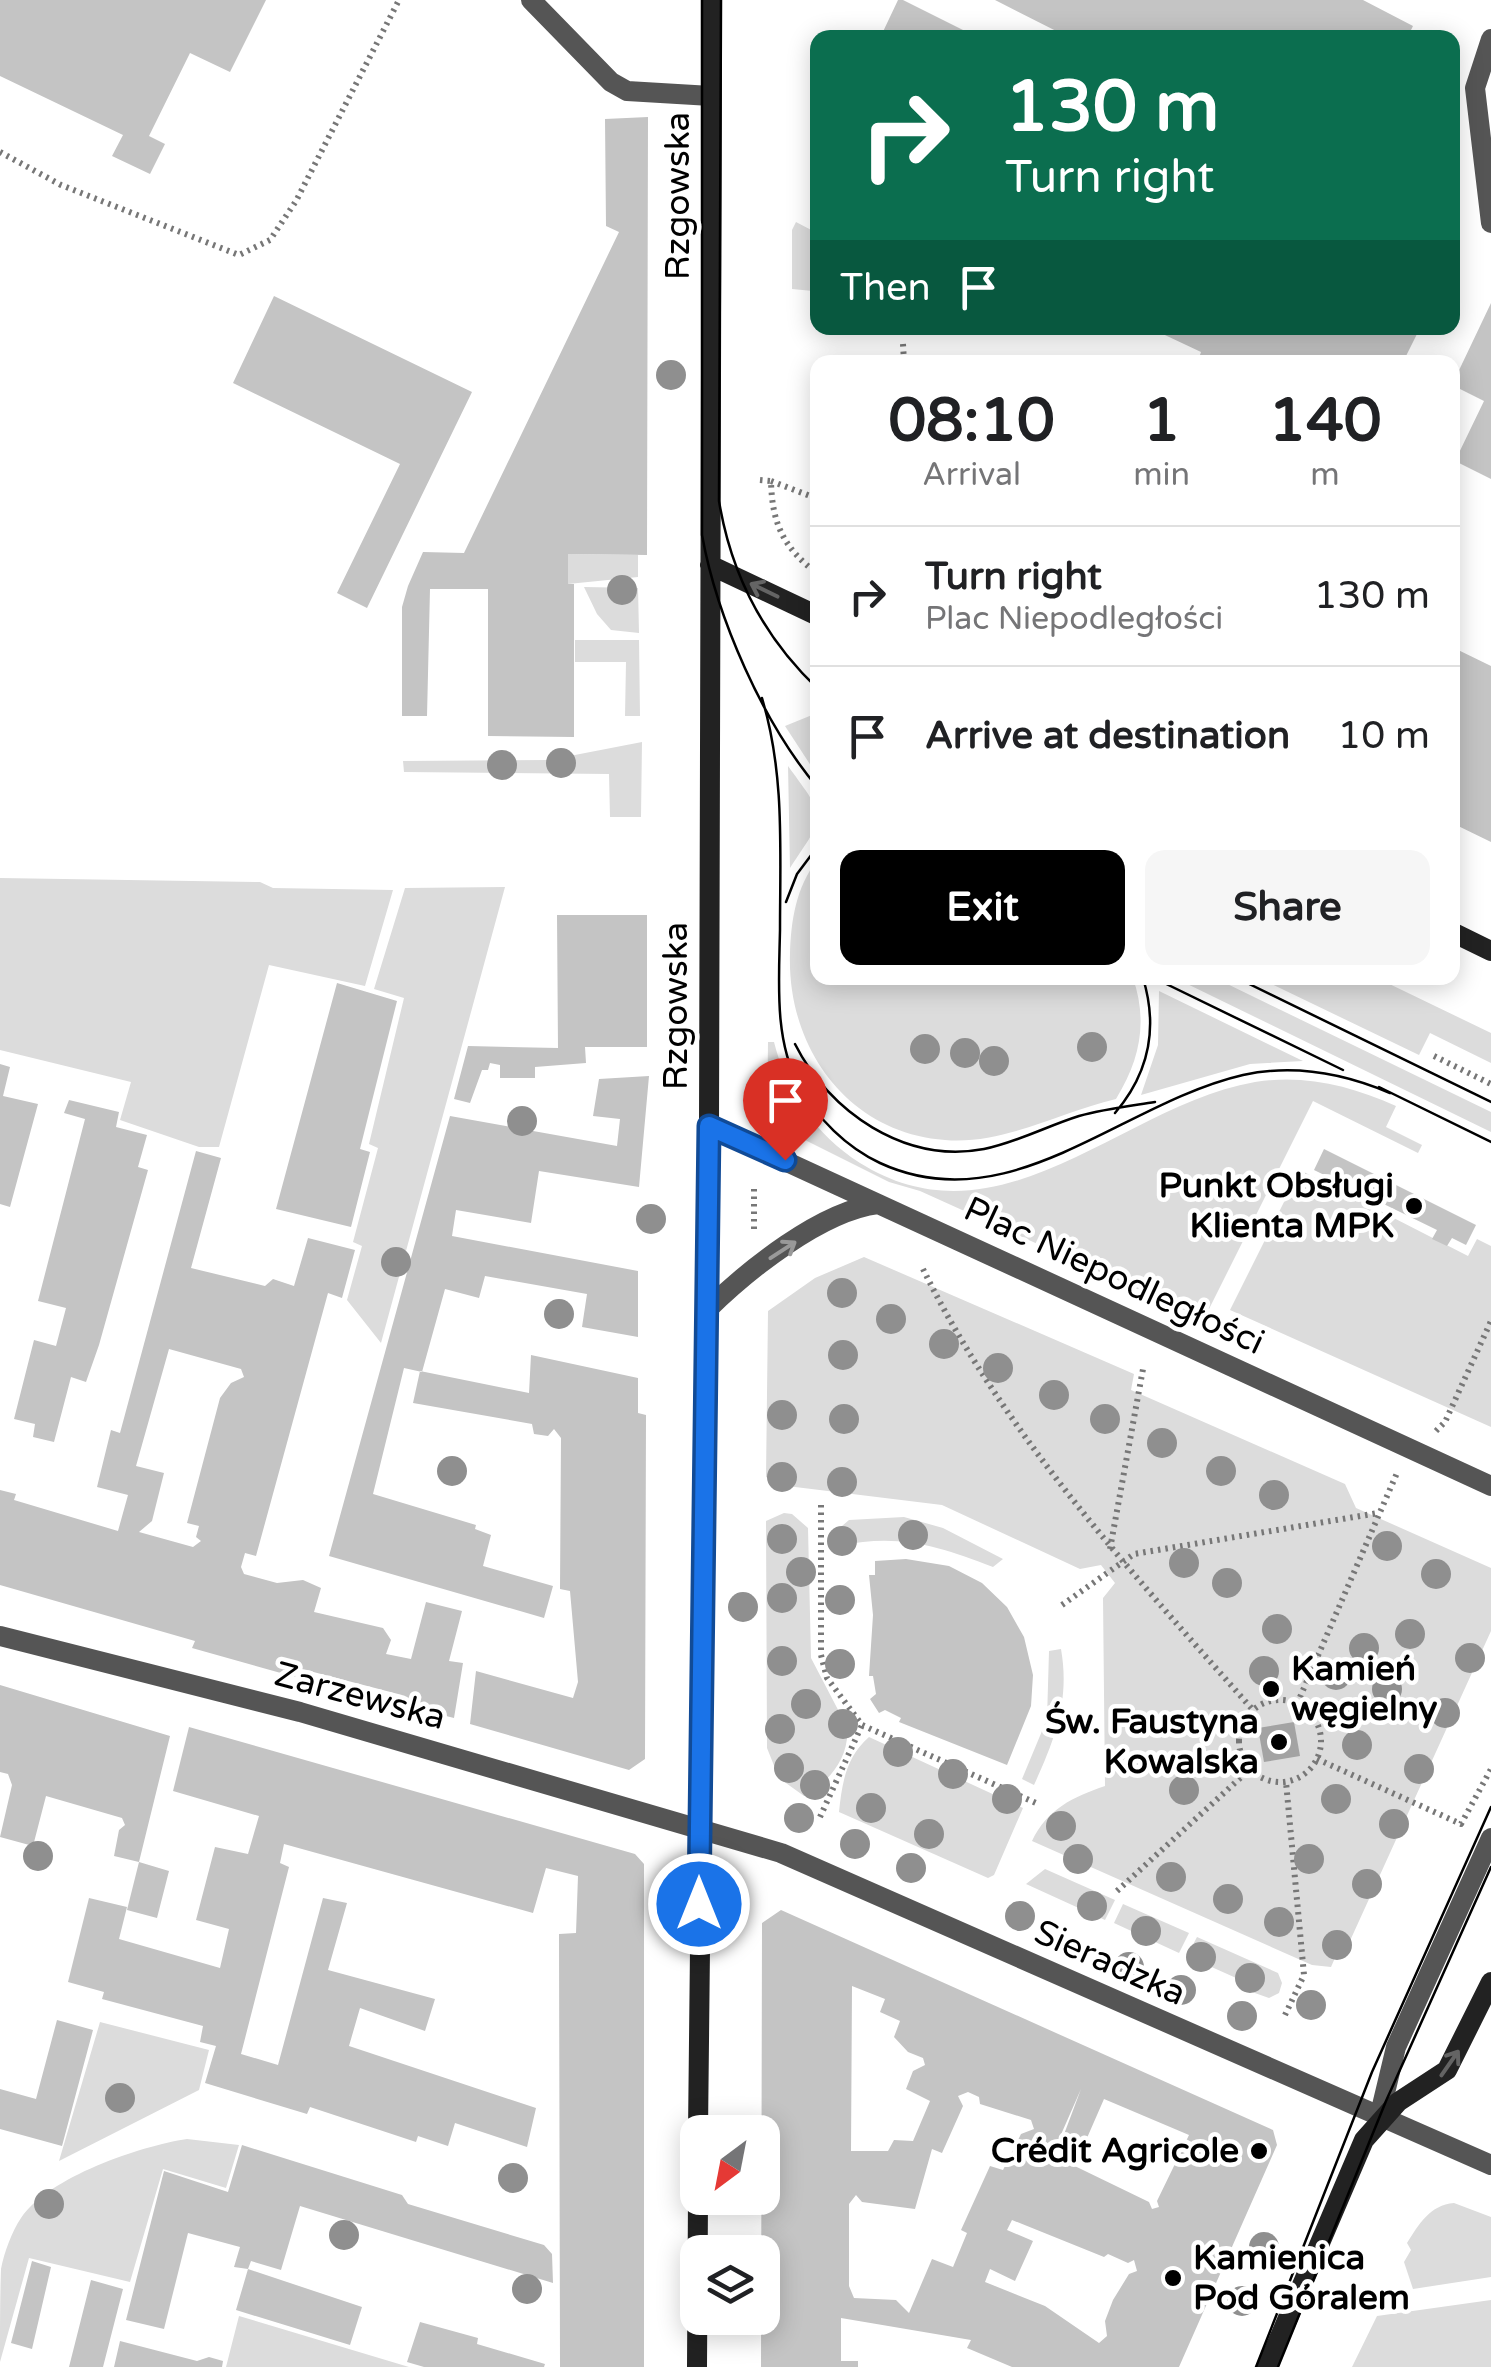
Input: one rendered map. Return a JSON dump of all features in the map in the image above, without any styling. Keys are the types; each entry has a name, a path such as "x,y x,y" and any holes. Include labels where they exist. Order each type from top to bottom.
{"street":[{"path":"531,0 611,82 627,92 711,96"},
{"name":"Rzgowska","path":"698,2115 709,1126 712,0"},
{"path":"1491,39 1475,88 1491,223"},
{"path":"710,565 810,612"},
{"path":"1460,936 1491,951"},
{"name":"Plac Niepodległości","path":"709,1126 1491,1486"},
{"path":"706,1310 754,1269 836,1216 880,1204"},
{"name":"Zarzewska","path":"0,1636 300,1712 699,1829"},
{"name":"Sieradzka","path":"699,1829 781,1853 1491,2165"},
{"path":"1267,2367 1350,2166 1379,2118 1396,2046 1491,1838"},
{"path":"1379,2118 1447,2070 1491,1982"},
{"path":"697,2367 698,2215"}],"path":[{"path":"0,152 62,186 239,255 270,240 296,201 399,0"},
{"path":"903,344 904,355"},
{"path":"760,480 810,496"},
{"path":"771,482 772,516 782,539 810,566"},
{"path":"1434,1056 1491,1084"},
{"path":"754,1190 755,1246"},
{"path":"924,1269 958,1340 1110,1549 1253,1710"},
{"path":"1296,1704 1398,1470 1445,1422 1491,1321"},
{"path":"1110,1549 1143,1369"},
{"path":"821,1505 821,1655 827,1678 862,1725 1038,1804"},
{"path":"1062,1605 1134,1554 1379,1512"},
{"path":"1274,1701 1296,1704 1308,1711 1320,1734 1316,1759 1308,1770 1286,1782 1266,1780 1250,1769 1239,1745 1245,1720 1253,1710 1274,1701"},
{"path":"820,1817 862,1725"},
{"path":"1316,1759 1461,1824 1491,1769"},
{"path":"1117,1890 1250,1769"},
{"path":"1285,2015 1304,1975 1286,1782"}],"shaded area":[{"path":"796,222 810,229 810,291 792,289 792,230"},
{"path":"568,554 638,555 638,577 568,584"},
{"path":"584,587 638,588 639,633 611,630 597,614"},
{"path":"575,640 639,640 640,716 625,716 626,662 575,662"},
{"path":"810,716 810,764 785,726"},
{"path":"642,742 641,817 610,817 609,774 404,772 403,761 549,760"},
{"path":"788,766 810,797 810,837 790,868"},
{"path":"810,872 810,985 1135,985 1140,1010 1139,1040 1131,1070 1116,1099 1010,1133 967,1140 910,1134 879,1121 853,1103 830,1080 799,1022 790,954 793,917"},
{"path":"0,878 260,882 273,888 393,890 365,986 269,965 219,1147 199,1147 120,1120 131,1082 0,1050"},
{"path":"505,887 381,1343 347,1300 362,1246 353,1242 378,1148 369,1144 404,998 374,989 405,888"},
{"path":"1189,985 1229,985 1491,1112 1491,1132"},
{"path":"1274,985 1392,985 1491,1033 1491,1063 1430,1033 1419,1055"},
{"path":"1159,991 1303,1061 1250,1064 1141,1095 1158,1045"},
{"path":"768,1042 774,1042 805,1111 829,1139 860,1163 912,1186 962,1191 1012,1182 1206,1096 1274,1080 1327,1084 1396,1106 1386,1127 1422,1145 1418,1153 1313,1101 1204,1319 920,1191 889,1182 767,1121"},
{"path":"1300,1170 1468,1256 1477,1239 1491,1246 1491,1427 1230,1310"},
{"path":"864,1257 1134,1374 1131,1390 1345,1484 1356,1508 1491,1568 1491,1631 1344,1954 1338,1951 1331,1967 1312,1965 1032,1841 1045,1820 1062,1806 1105,1786 1103,1598 1115,1583 1101,1565 1080,1569 942,1505 787,1486 766,1477 768,1311 815,1278"},
{"path":"784,1513 792,1514 808,1528 811,1658 847,1727 845,1749 836,1768 804,1796 779,1778 767,1748 766,1521"},
{"path":"904,1517 943,1528 1003,1559 993,1567 936,1548 899,1541 840,1546 835,1532 849,1520"},
{"path":"1061,1649 1064,1685 1059,1719 1034,1785 1022,1779 1047,1719 1049,1651"},
{"path":"1294,1722 1300,1756 1264,1762 1258,1728"},
{"path":"869,1737 1023,1808 994,1875 988,1878 839,1812 850,1762"},
{"path":"1045,1869 1115,1900 1105,1920 1026,1884"},
{"path":"1123,1904 1189,1933 1179,1953 1114,1923"},
{"path":"1197,1937 1278,1973 1282,1983 1279,1993 1269,1998 1252,1992 1254,1986 1187,1956"},
{"path":"100,2022 209,2050 199,2090 59,2161"},
{"path":"187,2139 239,2145 226,2188 163,2169 130,2282 29,2258 0,2362 1,2269 21,2218 34,2203 73,2177 121,2156"},
{"path":"1454,2203 1491,2217 1491,2277 1413,2289 1404,2262 1411,2250 1407,2243 1432,2212"},
{"path":"1491,2300 1491,2367 1352,2367 1377,2316"},
{"path":"239,2316 409,2367 226,2367"}],"building":[{"path":"0,0 266,0 230,72 190,53 149,136 165,144 150,174 112,156 123,135 0,76"},
{"path":"898,0 903,0 963,30 884,30"},
{"path":"995,0 1363,0 1413,26 1411,30 1054,30"},
{"path":"648,117 647,555 568,554 568,584 574,584 574,737 488,736 488,589 430,589 427,716 402,716 402,607 408,586 423,552 464,553 619,232 606,226 605,119"},
{"path":"274,296 472,392 367,608 337,593 400,464 233,383"},
{"path":"1491,303 1491,479 1460,464 1460,451 1484,401 1460,389 1460,368"},
{"path":"1165,335 1416,335 1406,355 1200,355 1201,352"},
{"path":"1460,651 1491,666 1491,842 1460,827"},
{"path":"557,915 647,915 647,1047 585,1047 586,1063 535,1067 535,1078 500,1078 500,1065 490,1063 488,1070 482,1070 470,1103 454,1099 468,1046 558,1048"},
{"path":"337,983 397,1001 360,1149 370,1152 351,1227 276,1209"},
{"path":"0,1064 10,1067 3,1096 38,1104 10,1207 0,1204"},
{"path":"649,1076 639,1187 539,1171 531,1223 456,1210 452,1236 638,1271 638,1337 582,1327 587,1294 485,1276 479,1298 445,1289 422,1372 404,1368 373,1494 476,1525 475,1529 491,1535 483,1566 553,1586 544,1618 329,1556 450,1116 617,1146 620,1119 593,1116 599,1079"},
{"path":"69,1100 119,1112 116,1127 147,1135 138,1167 148,1170 99,1345 86,1382 71,1377 54,1442 33,1437 35,1424 14,1419 34,1340 56,1346 66,1308 38,1301 85,1119 64,1113"},
{"name":"Punkt Obsługi Klienta MPK","path":"1324,1149 1476,1225 1466,1245 1452,1238 1447,1246 1432,1239 1437,1230 1314,1170"},
{"path":"196,1151 221,1158 191,1268 265,1286 273,1279 294,1286 308,1238 355,1250 342,1298 328,1293 256,1556 245,1553 241,1567 244,1574 277,1583 303,1580 321,1588 314,1612 383,1628 391,1640 386,1654 411,1659 426,1602 462,1611 449,1661 463,1663 454,1718 399,1704 402,1695 298,1668 295,1677 192,1648 195,1641 0,1585 0,1490 16,1494 14,1500 118,1531 128,1495 97,1487 111,1430 120,1433","holes":["169,1349 241,1369 244,1377 231,1383 220,1398 187,1523 199,1526 196,1537 201,1541 193,1547 139,1532 152,1521 164,1473 136,1466"]},
{"path":"531,1355 638,1378 638,1413 646,1415 645,1759 629,1770 470,1724 476,1671 573,1698 578,1682 570,1591 560,1589 561,1438 554,1429 548,1436 534,1434 532,1424 413,1403 420,1371 529,1393"},
{"path":"906,1559 949,1566 982,1583 1007,1607 1024,1637 1033,1675 1031,1706 1007,1765 899,1722 901,1718 885,1710 879,1713 870,1699 876,1694 873,1676 869,1676 873,1615 869,1575 875,1575 875,1561"},
{"path":"0,1685 170,1736 139,1862 114,1856 119,1830 125,1825 122,1818 46,1796 33,1846 0,1837 12,1785 8,1774 0,1772"},
{"path":"189,1727 635,1854 644,1864 644,2367 560,2367 559,1934 576,1933 578,1876 546,1868 533,1913 284,1844 280,1863 289,1867 241,2054 278,2065 323,1898 347,1903 328,1970 435,1999 425,2031 360,2008 349,2046 536,2108 527,2147 455,2123 448,2146 418,2136 416,2142 310,2107 307,2114 205,2083 216,2046 200,2042 203,2026 102,1999 104,1992 68,1982 89,1898 127,1907 119,1939 220,1968 229,1929 196,1920 215,1847 248,1854 259,1816 173,1791"},
{"path":"139,1862 169,1871 157,1918 127,1910"},
{"path":"781,1910 1273,2130 1277,2145 1179,2367 1012,2367 967,2348 971,2340 841,2318 841,2361 858,2361 858,2367 761,2367 761,2335 780,2335 780,2235 761,2235 761,2215 780,2215 780,2115 762,2115 762,1923","holes":["852,1986 885,1999 880,2012 900,2021 894,2037 908,2052 923,2058 925,2065 913,2071 906,2089 930,2101 913,2141 894,2140 888,2151 851,2151","1081,2089 1060,2145 1080,2154 1104,2099 1189,2135 1157,2201 1159,2207 1152,2209 1149,2202 1052,2155","968,2092 979,2097 980,2104 1031,2120 1034,2129 1021,2134 1003,2170 990,2166 961,2230 967,2233 953,2267 932,2259 909,2313 896,2300 854,2298 849,2286 849,2204 856,2195 862,2202 915,2209 932,2149 942,2153 963,2106 958,2096","1012,2220 1104,2257 1108,2254 1128,2263 1134,2260 1137,2271 1129,2274 1113,2300 1105,2321 1107,2336 1099,2343 1045,2306 985,2282 990,2269 1015,2281 1033,2241 1007,2230"]},
{"path":"57,2020 93,2030 62,2146 0,2129 0,2089 36,2099"},
{"path":"242,2145 402,2195 408,2204 544,2245 552,2254 553,2283 300,2206 281,2270 251,2261 248,2269 234,2267 240,2247 188,2233 164,2329 126,2320 164,2171 228,2192"},
{"path":"32,2261 51,2267 32,2349 11,2343"},
{"path":"248,2269 362,2307 350,2345 236,2310"},
{"path":"91,2280 123,2289 103,2367 69,2367"},
{"path":"420,2322 478,2338 477,2344 545,2364 544,2367 424,2367 407,2362"},
{"path":"120,2341 197,2361 209,2357 223,2361 222,2367 114,2367"}],"tram line":[{"path":"702,0 702,535 719,600 745,668 779,733 810,778"},
{"path":"721,0 719,501 732,554 752,603 781,648 810,681"},
{"path":"762,698 778,784 779,990 785,1049 799,1086 815,1110 844,1140 868,1156 928,1178 974,1178 1020,1169 1198,1089 1262,1072 1318,1072 1390,1093"},
{"path":"786,902 797,874 810,857"},
{"path":"1115,1113 1136,1082 1147,1049 1150,1014 1145,985"},
{"path":"1168,985 1343,1070"},
{"path":"1251,985 1491,1102"},
{"path":"795,1044 810,1069 849,1111 873,1128 926,1148 955,1152 984,1149 1079,1116 1155,1102"},
{"path":"1379,1087 1491,1142"},
{"path":"1256,2367 1372,2072 1491,1807"},
{"path":"1278,2367 1386,2101 1491,1867"}],"place":[{"name":"Punkt Obsługi Klienta MPK","path":"1414,1206"},
{"name":"Kamień węgielny","path":"1271,1689"},
{"name":"Św. Faustyna Kowalska","path":"1279,1742"},
{"name":"Crédit Agricole","path":"1259,2151"},
{"name":"Kamienica Pod Góralem","path":"1173,2278"}],"route":[{"path":"699,1904 709,1126 785,1160"}]}
